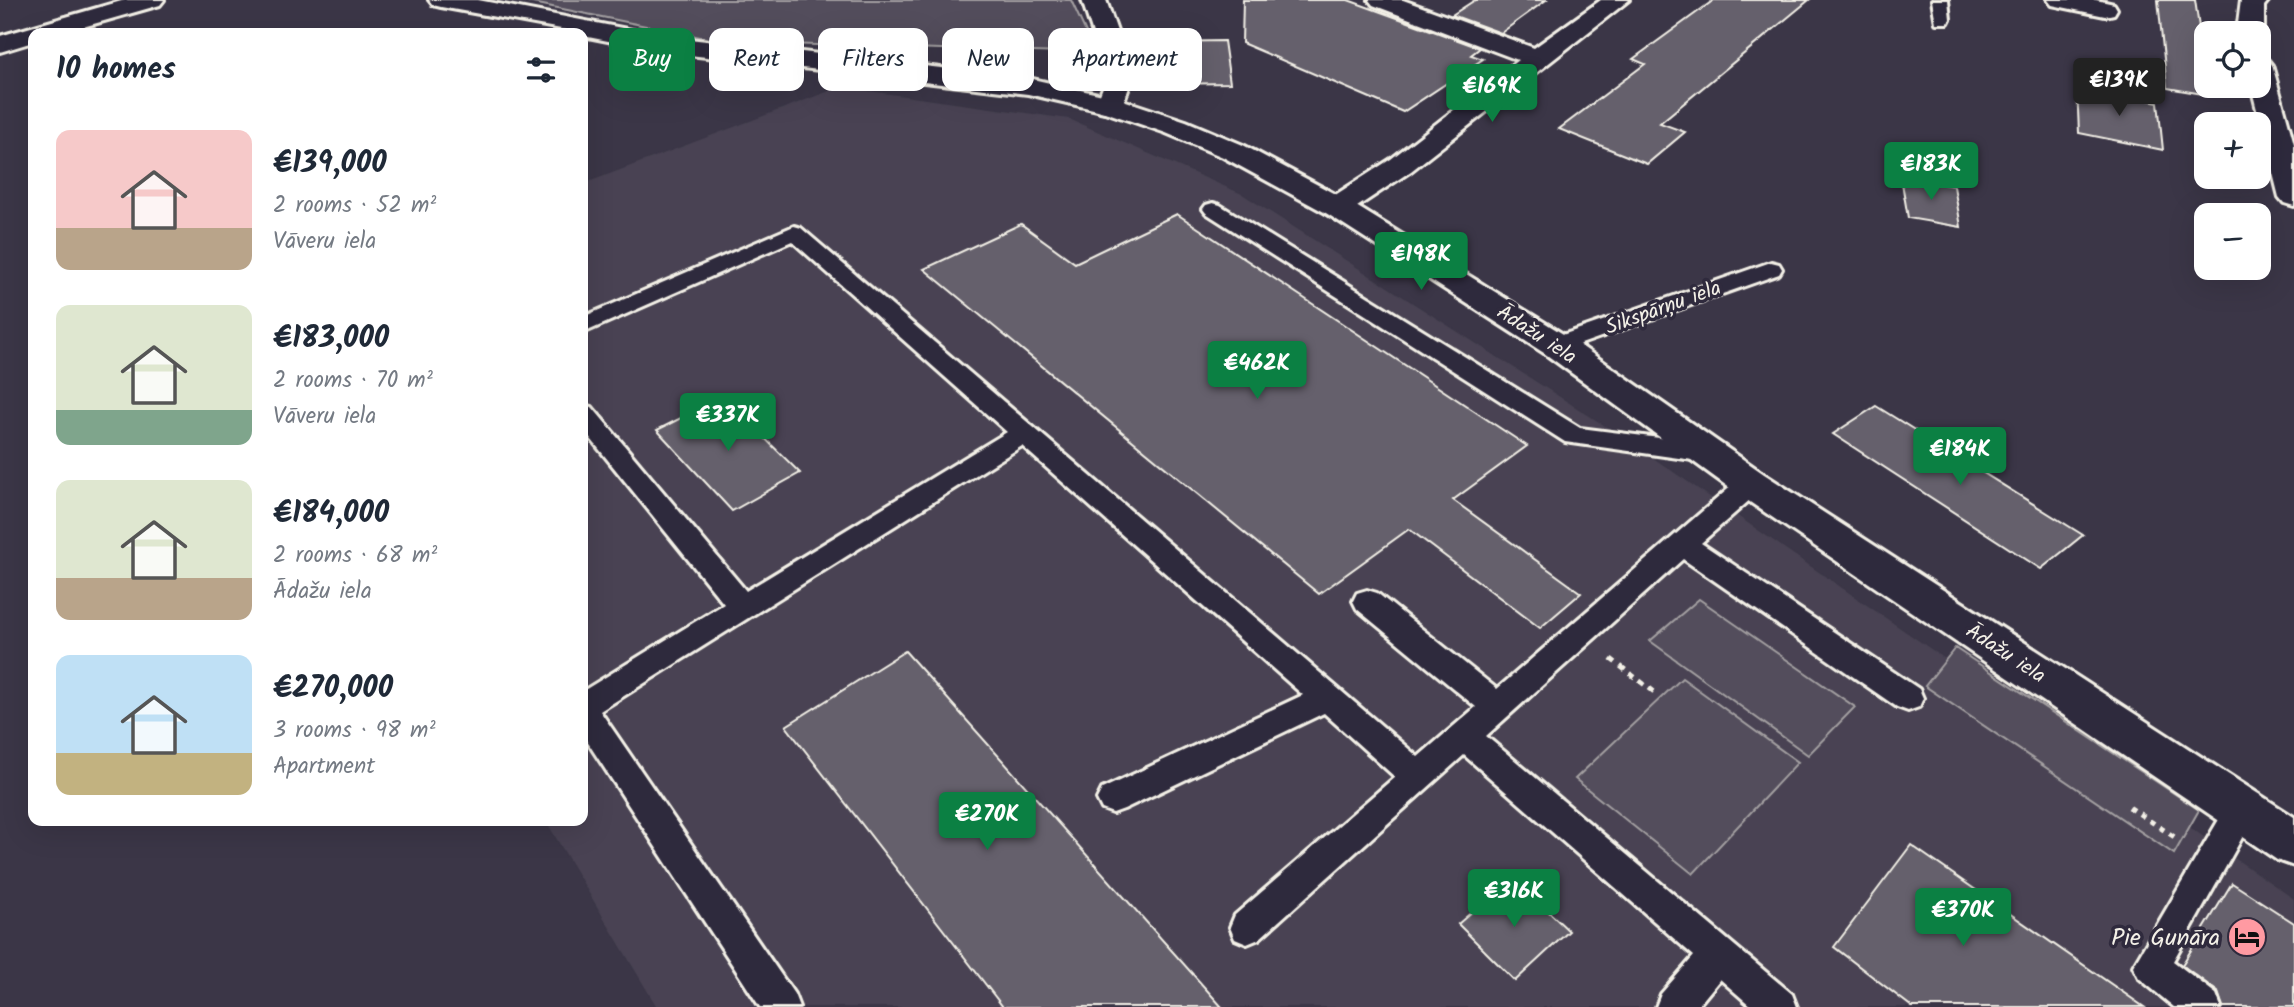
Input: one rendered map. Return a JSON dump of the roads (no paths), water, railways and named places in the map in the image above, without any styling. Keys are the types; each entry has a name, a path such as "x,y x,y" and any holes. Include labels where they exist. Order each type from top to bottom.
{"street":[{"path":"56,28 152,0"},
{"name":"Ādažu iela","path":"441,0 582,28"},
{"path":"1094,0 1120,77 1110,105"},
{"path":"1381,0 1537,58"},
{"path":"1337,207 1401,165 1537,58 1618,0"},
{"path":"2060,0 2105,9"},
{"path":"2250,21 2252,2 2257,0"},
{"name":"Ādažu iela","path":"588,29 663,44 1028,86 1110,105 1176,127 1233,151 1337,207 1556,345 1751,484 2294,844"},
{"path":"0,44 28,36"},
{"path":"2268,98 2294,197"}],"lane":[{"path":"1940,0 1942,19"},
{"path":"1213,209 1574,436 1707,453"},
{"path":"588,324 794,232 1418,777"},
{"name":"Sikspārņu iela","path":"1556,345 1771,269"},
{"path":"588,419 743,607"},
{"path":"588,705 1024,433"},
{"path":"1247,926 1751,484"},
{"path":"1683,545 1909,698"},
{"path":"1367,601 1497,708"},
{"path":"1113,799 1327,698"},
{"path":"588,716 781,1007"},
{"path":"1464,736 1779,1007"},
{"path":"2203,1007 2151,966 2242,809"},
{"path":"1674,1007 1718,955"}],"place":[{"name":"Pie Gunāra","path":"2247,937"}]}
